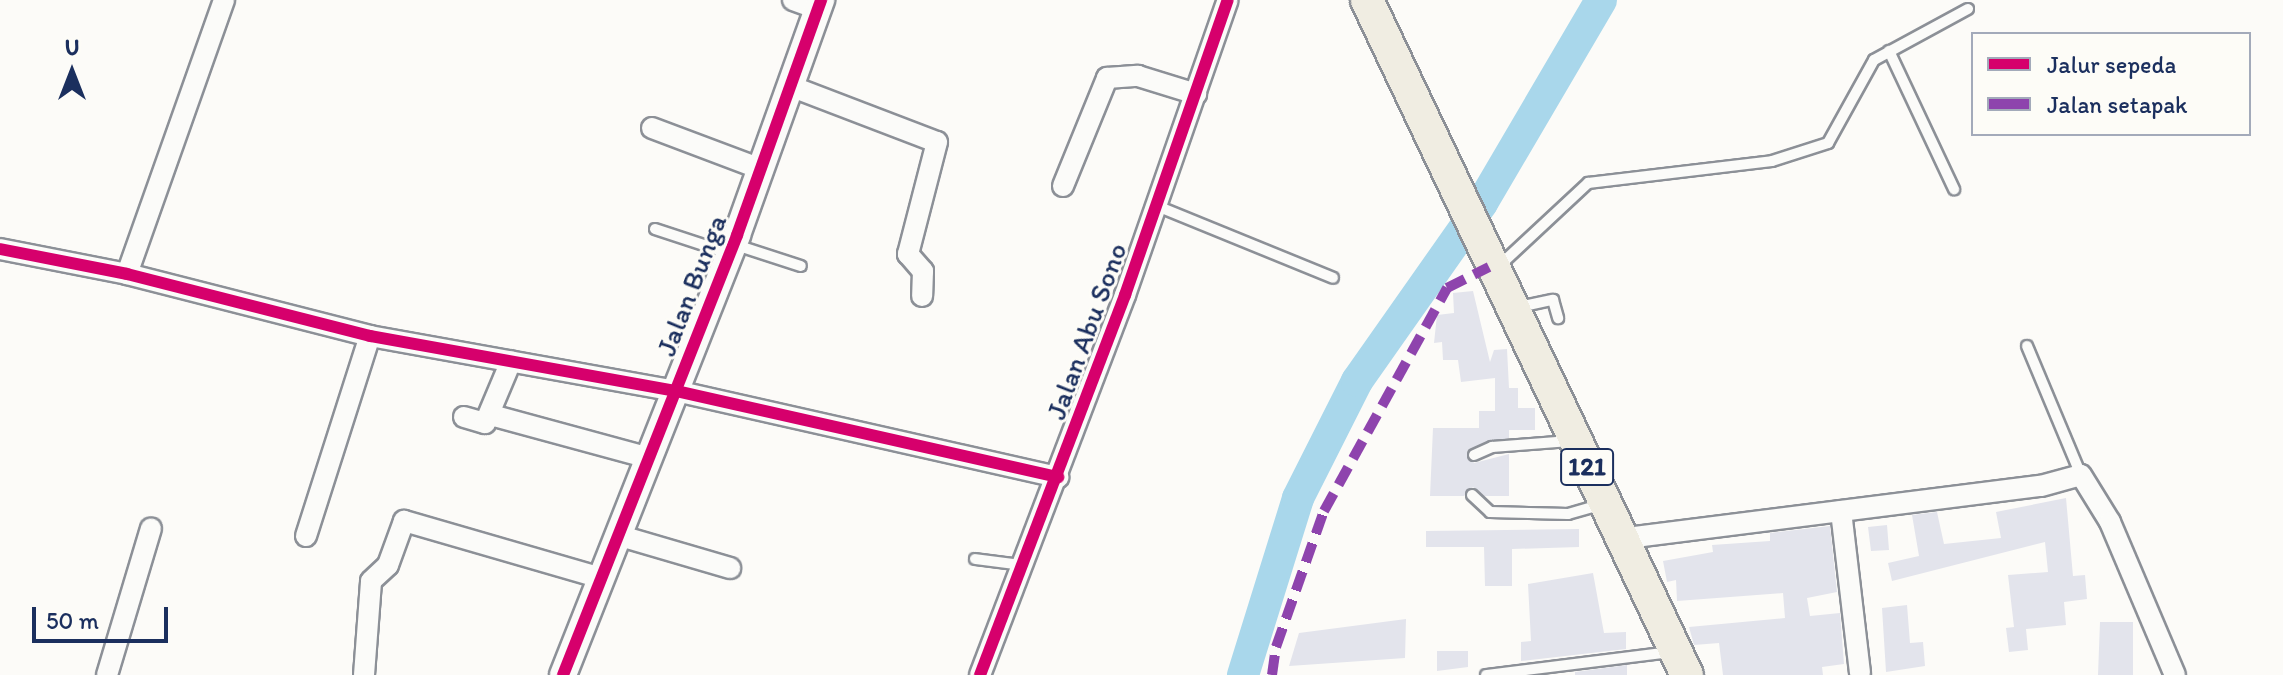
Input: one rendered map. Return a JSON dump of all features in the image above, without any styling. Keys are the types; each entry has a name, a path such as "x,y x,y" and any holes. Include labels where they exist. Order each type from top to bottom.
{"main road":[{"name":"121","path":"1367,0 1489,267 1681,663"}],"street":[{"path":"127,274 224,0"},
{"path":"793,0 820,4"},
{"name":"Jalan Abu Sono","path":"980,675 1058,477 1228,0"},
{"name":"Jalan Bunga","path":"563,675 598,577 732,249 820,4"},
{"path":"1063,186 1107,78 1138,76 1196,94"},
{"path":"790,86 937,142 908,254 923,271 922,296"},
{"path":"652,128 761,169"},
{"path":"0,249 127,274 370,336 676,391 1058,477"},
{"path":"306,536 370,336"},
{"path":"464,417 485,423 491,415 511,361"},
{"path":"491,415 649,458"},
{"path":"1619,539 1841,511 2081,475 2110,522 2175,675"},
{"path":"1841,511 1860,673"},
{"path":"364,675 371,581 388,565 404,521 598,577"},
{"path":"107,675 151,528"},
{"path":"617,535 730,568"}],"lane":[{"path":"1489,267 1588,183 1772,161 1828,143 1845,120 1859,80 1889,51 1968,9"},
{"path":"1889,51 1954,189"},
{"path":"1157,206 1333,278"},
{"path":"655,229 801,266"},
{"path":"1509,309 1553,300 1558,318"},
{"path":"2027,346 2081,475"},
{"path":"1474,455 1492,447 1574,441"},
{"path":"1472,495 1490,512 1568,514 1604,504"},
{"path":"975,559 1022,565"},
{"path":"1486,675 1681,663"}],"building":[{"path":"1473,291 1490,362 1494,350 1507,349 1509,388 1518,388 1518,408 1535,408 1535,430 1509,430 1509,438 1467,451 1474,463 1509,454 1509,496 1484,496 1473,487 1464,496 1430,496 1433,428 1479,428 1479,411 1495,411 1495,378 1461,382 1458,360 1443,360 1442,342 1434,343 1437,315 1454,313 1453,293"},
{"path":"2066,498 2073,576 2085,575 2087,599 2064,602 2066,625 2026,629 2028,650 2009,652 2006,628 2014,627 2008,575 2048,572 2045,542 1892,581 1888,563 1919,556 1912,515 1937,512 1944,544 2001,538 1996,512"},
{"path":"1887,525 1889,550 1871,551 1868,527"},
{"path":"1830,526 1837,592 1807,598 1810,616 1840,613 1844,664 1822,667 1823,675 1723,675 1719,643 1694,645 1689,627 1785,618 1783,593 1677,601 1676,580 1667,582 1663,561 1713,552 1712,545 1770,541 1770,533"},
{"path":"1579,529 1579,547 1512,549 1512,586 1485,586 1484,547 1426,547 1426,531"},
{"path":"1593,573 1604,633 1626,632 1626,649 1521,661 1521,642 1531,641 1528,584"},
{"path":"1907,605 1910,643 1923,642 1925,666 1886,672 1882,608"},
{"path":"1406,619 1405,658 1289,666 1299,633"},
{"path":"2100,622 2133,622 2133,675 2098,675"},
{"path":"1437,651 1468,651 1468,667 1437,671"},
{"path":"1627,665 1627,675 1575,675 1575,672"}],"waterway":[{"path":"1243,675 1298,498 1357,381 1482,203 1601,0"}],"marked path":[{"path":"1272,675 1276,647 1324,511 1447,288 1489,267"}],"cycle path":[{"path":"563,675 737,235 821,0"},
{"path":"980,675 1125,295 1228,0"},
{"path":"0,249 127,274 370,336 676,391 1058,477"}]}
